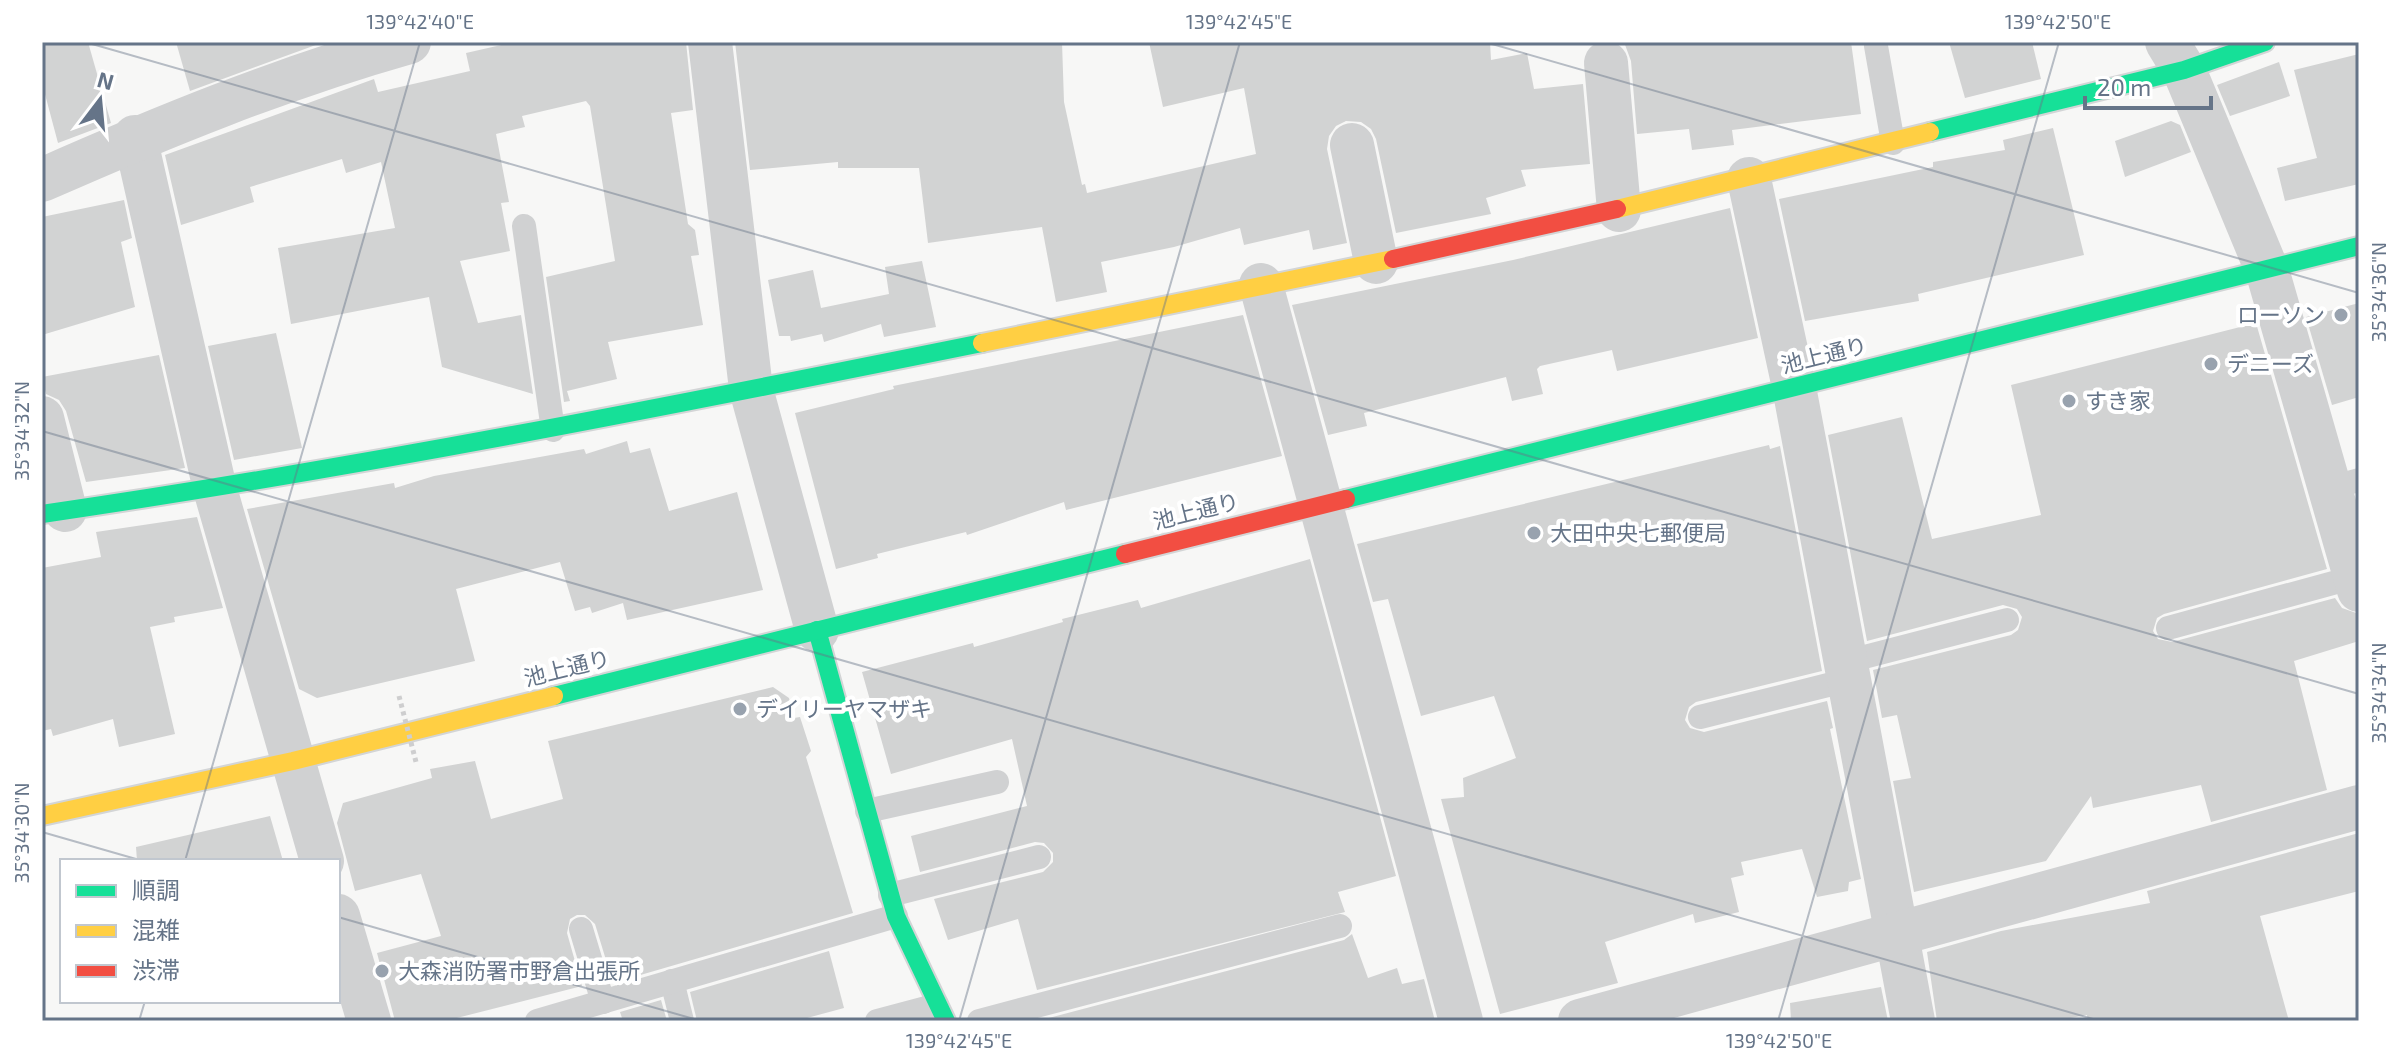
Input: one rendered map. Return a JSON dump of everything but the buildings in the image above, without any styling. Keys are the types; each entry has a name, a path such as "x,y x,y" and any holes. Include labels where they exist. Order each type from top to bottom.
{"street":[{"path":"43,175 315,68 409,42"},
{"path":"710,42 751,389 893,905 942,1013"},
{"path":"42,418 53,512 215,489 553,430 1619,210 1893,143 2176,56 2265,42"},
{"path":"2176,56 2267,270 2344,484 2357,583"},
{"path":"1606,63 1619,210"},
{"path":"135,137 215,489 321,859"},
{"path":"1352,145 1376,262"},
{"path":"1749,179 1794,387 1913,1021"},
{"name":"池上通り","path":"42,816 293,761 2359,246"},
{"path":"1261,285 1461,1021"},
{"path":"1580,1021 2359,807"},
{"path":"340,923 369,1021"}],"lane":[{"path":"1876,46 1893,143"},
{"path":"524,226 553,430"},
{"path":"2168,628 2357,583"},
{"path":"1700,717 2007,620"},
{"path":"867,811 997,782"},
{"path":"537,1021 672,981 1039,857"},
{"path":"979,1021 1340,926"},
{"path":"581,929 603,1002"},
{"path":"672,981 682,1021"},
{"path":"877,1021 942,1013"}],"path":[{"path":"399,696 416,762"}],"traffic: fast":[{"path":"1930,132 2184,70 2265,42"},
{"path":"1346,499 2359,246"},
{"path":"42,514 396,456 982,343"},
{"path":"554,696 1125,554"},
{"path":"817,630 896,916 946,1021"}],"traffic: slow":[{"path":"1617,209 1930,132"},
{"path":"982,343 1393,259"},
{"path":"42,816 293,761 554,696"}],"traffic: jam":[{"path":"1393,259 1617,209"},
{"path":"1125,554 1346,499"}],"place":[{"name":"ローソン","path":"2341,315"},
{"name":"デニーズ","path":"2211,364"},
{"name":"すき家","path":"2069,401"},
{"name":"大田中央七郵便局","path":"1534,533"},
{"name":"デイリーヤマザキ","path":"740,709"},
{"name":"大森消防署市野倉出張所","path":"382,971"}]}
